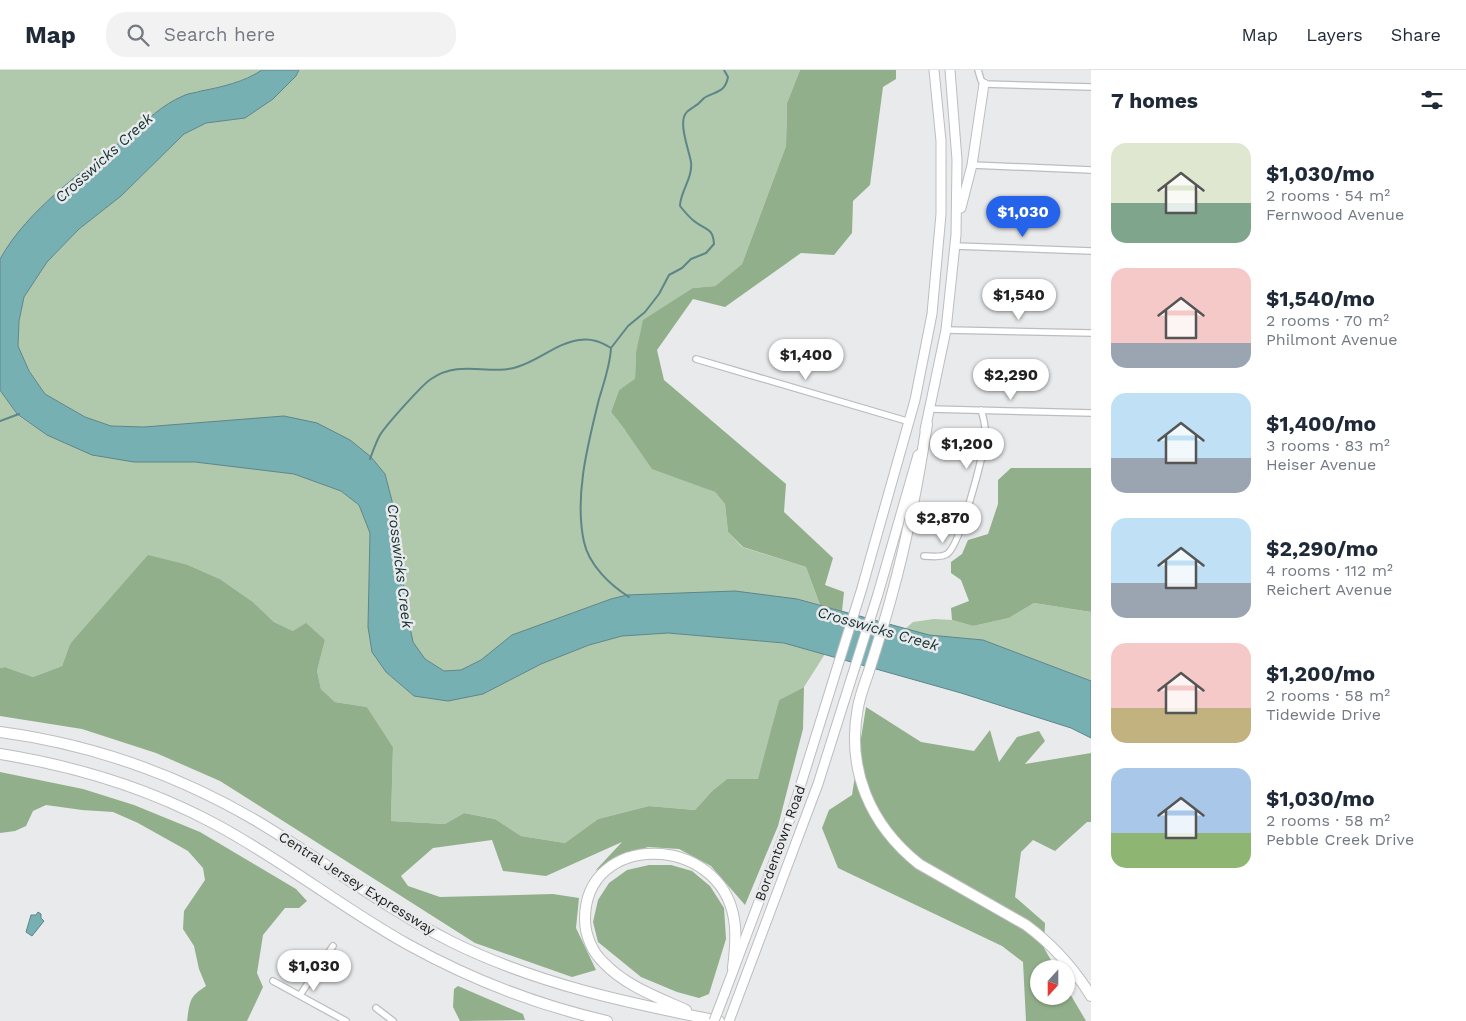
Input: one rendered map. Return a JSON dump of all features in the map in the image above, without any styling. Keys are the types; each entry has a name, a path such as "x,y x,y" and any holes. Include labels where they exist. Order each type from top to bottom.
{"highway":[{"name":"Bordentown Road","path":"709,1020 724,995 791,816 862,588 910,422 929,335 939,249 942,176 934,70"},
{"path":"950,70 957,160 956,225"},
{"path":"956,225 972,165 984,84"},
{"name":"Bordentown Road","path":"729,1021 818,784 878,594 927,424 946,330 956,225"},
{"path":"927,424 906,540 891,599 859,701 856,721 858,770 868,801 884,830 900,848 919,864 1026,925 1041,936 1066,960 1091,996"},
{"name":"Central Jersey Expressway","path":"0,732 33,736 95,751 162,774 194,788 256,821 419,924 489,958 541,978 587,992 719,1021"},
{"name":"Central Jersey Expressway","path":"0,754 55,764 88,773 121,783 184,808 244,840 374,924 443,962 517,994 568,1011 607,1021"},
{"path":"709,1020 627,981 613,971 597,955 591,945 585,923 587,902 595,883 608,869 617,863 639,855 656,853 672,855 706,870 718,883 728,898 732,909 736,938 733,968"}],"street":[{"path":"978,70 984,84 1091,87"},
{"path":"972,165 1091,170"},
{"path":"955,246 1091,250"},
{"path":"946,330 1091,333"},
{"path":"696,359 910,422"},
{"path":"931,409 1091,413"},
{"path":"924,556 938,557 947,554 953,548 974,484 984,445 985,424 981,410"},
{"path":"300,995 333,946"},
{"path":"272,981 300,995 336,1019 346,1021"},
{"path":"376,1008 393,1021"}],"green space":[{"path":"0,70 262,70 230,85 183,96 158,111 46,202 5,250 0,259"},
{"path":"299,70 800,70 787,103 786,146 742,264 715,286 693,288 636,353 635,380 619,390 611,412 625,430 698,485 715,492 725,504 728,532 742,547 806,567 820,605 797,599 627,595 512,635 481,660 461,670 444,671 425,659 413,642 392,501 385,474 144,427 111,426 85,417 45,394 29,371 18,346 19,321 24,297 47,262 79,229 121,196 184,134 206,123 245,118 296,76"},
{"path":"800,70 896,70 896,79 883,87 870,185 853,201 852,233 834,255 801,253 725,307 693,299 657,350 664,380 786,484 784,512 833,558 825,585 844,592 842,611 820,605 806,567 743,547 728,532 725,504 715,492 652,469 611,412 619,390 635,379 636,353 643,320 693,288 715,286 742,264 786,146 787,103"},
{"path":"0,390 17,415 47,435 134,462 195,462 294,474 341,491 359,505 370,533 368,627 386,672 414,696 483,694 541,664 589,645 622,636 668,633 784,643 825,654 804,687 779,700 759,779 727,779 712,791 695,810 649,806 598,819 565,843 521,836 495,819 464,813 445,824 391,821 393,747 367,707 335,702 321,689 317,671 325,640 293,631 274,622 253,602 220,579 188,565 70,644 62,666 33,677 5,667 0,668"},
{"path":"1011,468 1091,468 1091,612 1034,603 1009,618 973,626 952,620 951,608 969,601 961,580 951,573 951,562 962,554 968,540 988,534 998,504 998,480"},
{"path":"148,555 188,565 220,579 253,602 274,622 293,631 306,623 325,640 317,671 321,689 335,702 367,707 393,747 391,821 445,824 464,813 495,819 521,836 565,843 598,819 649,806 695,810 712,791 727,779 758,779 779,700 804,687 803,729 778,826 745,905 711,866 679,849 648,847 618,857 595,871 622,842 546,876 503,871 492,840 433,848 401,876 408,886 440,897 553,894 579,898 576,928 596,970 572,977 475,943 220,781 156,753 82,729 0,716 0,668 5,667 33,677 62,666 70,644"},
{"path":"1034,603 1091,612 1091,681 983,640 929,635 905,629 913,622 934,619 952,620 973,626 1009,618"},
{"path":"866,707 921,742 974,751 990,730 999,762 1017,737 1039,731 1045,741 1025,764 1091,753 1091,822 1087,822 1055,851 1033,840 1021,852 1015,897 1045,923 1044,948 1051,960 1030,960 1030,1005 1075,1005 1075,1002 1086,1021 1026,1021 1023,962 1002,946 838,868 822,828 829,810 852,795"},
{"path":"0,772 83,789 134,805 200,832 296,889 307,901 299,908 285,908 263,935 257,973 263,987 247,1021 187,1021 191,1000 196,993 206,986 199,969 194,946 183,929 184,911 205,880 203,868 188,851 138,823 113,812 46,805 33,811 26,826 15,831 0,833"},
{"path":"649,865 671,865 692,871 710,886 724,908 726,939 709,994 699,998 677,992 641,977 598,942 593,922 598,900 609,883 627,870"},
{"path":"458,986 523,1014 525,1020 460,1021 453,1007 454,989"}],"water":[{"path":"262,70 299,70 296,76 273,99 245,118 206,123 184,134 121,196 79,229 47,262 24,297 19,321 18,346 29,371 45,394 85,417 111,426 144,427 284,416 317,423 350,440 371,457 385,474 392,501 413,642 425,659 444,671 461,670 481,660 512,635 611,599 627,595 735,591 797,599 929,635 983,640 1091,681 1091,738 1071,728 961,693 784,643 668,633 622,636 589,645 541,664 483,694 448,701 414,696 386,672 372,652 368,627 370,533 359,505 341,491 294,474 195,462 134,462 92,455 47,435 17,414 0,390 0,259 12,241 41,207 75,177 168,104 187,94 225,86"},
{"path":"38,912 44,921 32,936 26,932 31,915 36,915"}],"waterway":[{"path":"611,348 628,326 645,312 659,294 669,275 682,268 691,259 706,253 714,244 712,234 692,219 680,206 691,168 683,123 688,111 704,98 725,86 728,77 724,70"},
{"name":"Crosswicks Creek","path":"370,459 379,438 389,423 427,382 442,373 464,369 496,370 517,367 563,345 579,340 596,341 611,348"},
{"name":"Crosswicks Creek","path":"611,348 608,368 587,452 581,488 581,524 584,542 590,559 601,574 629,597"},
{"path":"0,421 19,414"}]}
